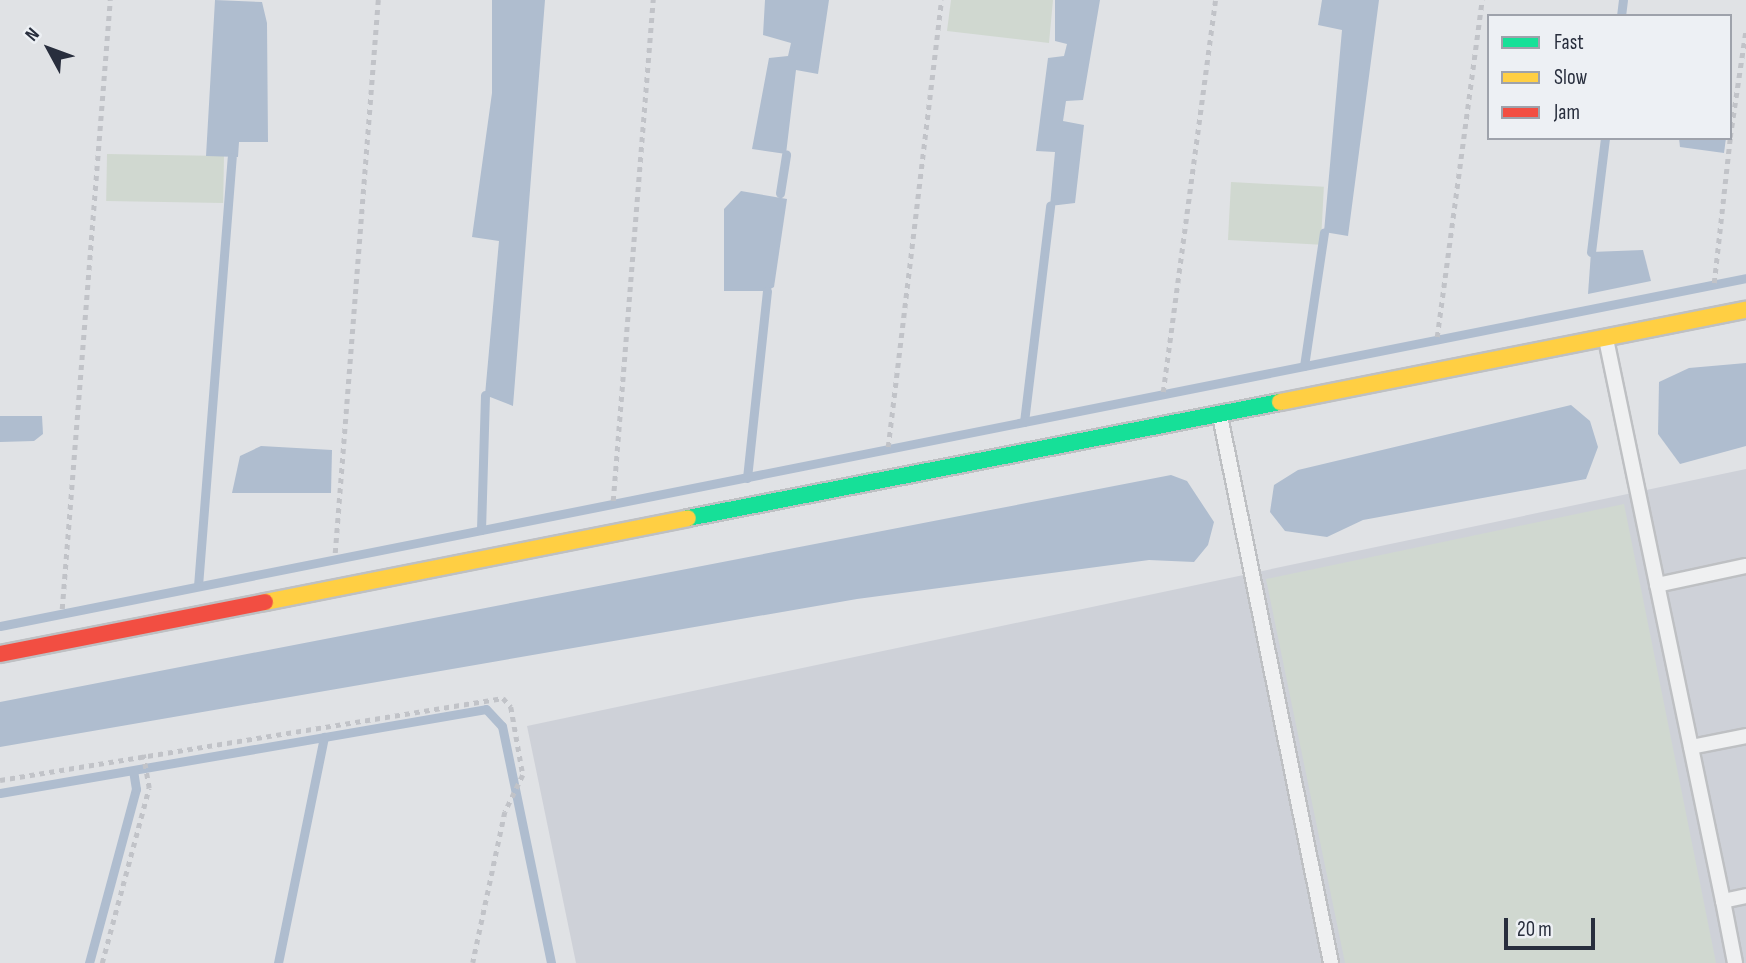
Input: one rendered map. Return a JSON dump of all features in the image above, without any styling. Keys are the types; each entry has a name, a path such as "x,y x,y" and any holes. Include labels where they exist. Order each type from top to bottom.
{"street":[{"path":"0,653 884,479 1159,428 1746,310"}],"lane":[{"path":"1606,338 1735,963"},
{"path":"1220,416 1331,963"},
{"path":"1657,585 1746,566"},
{"path":"1691,747 1746,736"},
{"path":"1723,901 1746,896"}],"path":[{"path":"61,642 110,0"},
{"path":"332,589 378,0"},
{"path":"618,533 610,482 653,0"},
{"path":"884,479 941,0"},
{"path":"1159,428 1215,0"},
{"path":"1432,373 1482,0"},
{"path":"1732,124 1746,29"},
{"path":"1716,316 1713,258 1730,140"},
{"path":"0,780 503,698 511,707 523,775 505,812 472,963"},
{"path":"102,963 149,788 143,755"}],"shaded area":[{"path":"951,0 1053,0 1049,43 947,31"},
{"path":"107,154 224,156 223,203 106,201"},
{"path":"1231,182 1324,187 1321,245 1228,240"},
{"path":"1746,469 1746,963 576,963 527,726"},
{"path":"1624,504 1716,963 1345,963 1266,579"}],"water":[{"path":"215,0 262,2 267,23 268,142 239,142 238,157 206,156"},
{"path":"492,0 545,0 513,406 485,395 499,241 472,237 492,93"},
{"path":"765,0 829,0 818,74 796,70 786,154 752,149 769,58 788,56 791,43 763,35"},
{"path":"1055,0 1100,0 1083,100 1066,101 1063,121 1084,125 1075,203 1050,206 1055,152 1036,151 1048,58 1064,56 1067,44 1055,41"},
{"path":"1322,0 1379,0 1348,236 1324,232 1342,30 1318,25"},
{"path":"1679,140 1726,140 1724,153 1680,147"},
{"path":"741,191 787,199 774,287 767,291 724,291 724,209"},
{"path":"1643,250 1651,281 1588,294 1591,252"},
{"path":"1746,363 1746,446 1680,464 1658,434 1659,382 1689,368"},
{"path":"1571,405 1590,421 1598,447 1586,479 1363,520 1327,537 1285,531 1270,512 1274,485 1298,470"},
{"path":"0,416 42,416 43,434 34,441 0,442"},
{"path":"261,446 332,450 331,493 232,493 240,456"},
{"path":"1171,475 1187,481 1214,522 1208,545 1194,562 1149,560 857,599 0,747 0,702"}],"waterway":[{"path":"1621,14 1623,0"},
{"path":"1591,252 1605,140"},
{"path":"780,193 786,154"},
{"path":"198,586 232,157"},
{"path":"1024,422 1050,206"},
{"path":"1304,366 1324,232"},
{"path":"0,626 1746,278"},
{"path":"747,478 767,291"},
{"path":"481,530 485,395"},
{"path":"0,793 486,709 502,726 551,963"},
{"path":"278,963 324,737"},
{"path":"89,963 136,789 133,771"}],"traffic: fast":[{"path":"688,518 1280,402"}],"traffic: slow":[{"path":"1280,402 1746,310"},
{"path":"265,602 688,518"}],"traffic: jam":[{"path":"0,654 265,602"}]}
